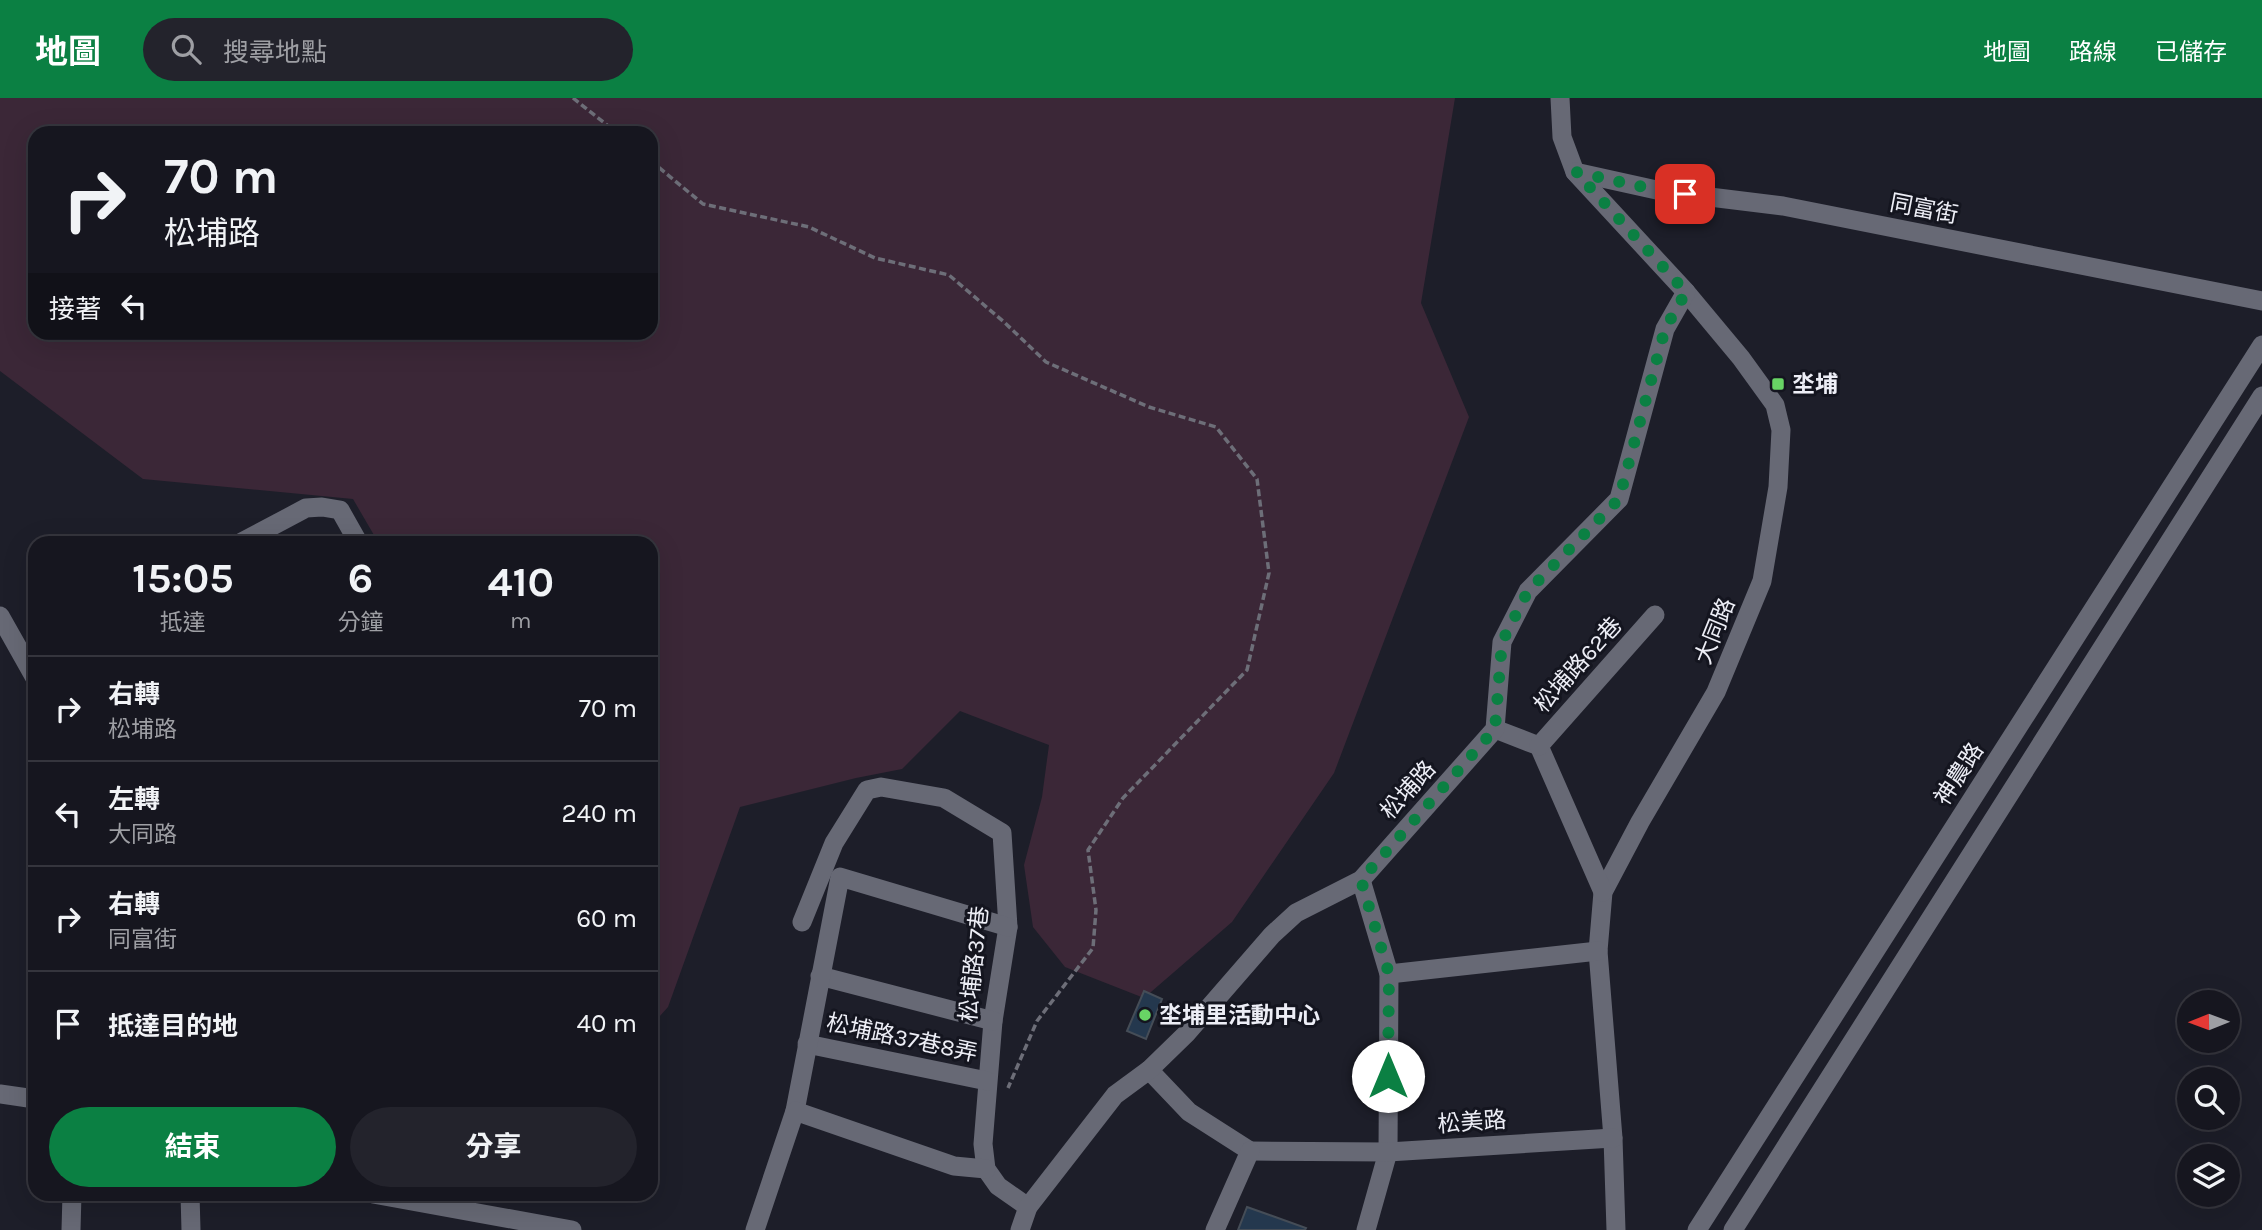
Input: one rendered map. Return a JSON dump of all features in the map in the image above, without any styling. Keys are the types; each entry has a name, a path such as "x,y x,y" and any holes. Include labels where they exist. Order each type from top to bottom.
{"street":[{"name":"大同路","path":"1560,98 1562,137 1576,172 1686,292 1741,358 1775,405 1781,430 1778,487 1762,580 1716,692 1640,822 1603,892 1598,951 1613,1138 1616,1230"},
{"name":"同富街","path":"1576,172 1661,191 1783,206 2262,301"},
{"path":"1495,729 1502,642 1528,591 1619,499 1665,329 1686,292"},
{"name":"神農路","path":"1697,1230 2259,356"},
{"path":"1733,1230 2262,396"},
{"path":"253,536 306,508 322,507 340,510 355,536"},
{"name":"松埔路62巷","path":"1539,746 1655,615"},
{"path":"0,616 28,666"},
{"name":"松埔路62巷","path":"1495,729 1539,746 1603,892"},
{"name":"松埔路","path":"1020,1230 1028,1207 1115,1095 1149,1070 1186,1034 1272,934 1296,913 1361,880 1495,729"},
{"name":"松埔路37巷","path":"802,922 834,842 867,790 881,787 944,798 1002,833 1008,927 993,1021 987,1081 984,1144 986,1169"},
{"path":"755,1230 795,1111 840,877 1008,927"},
{"path":"1361,880 1389,974 1388,1152 1366,1230"},
{"path":"1389,974 1598,951"},
{"path":"820,976 993,1021"},
{"name":"松埔路37巷8弄","path":"807,1044 987,1081"},
{"path":"1149,1070 1189,1112 1250,1151 1215,1230"},
{"path":"0,1094 28,1098"},
{"path":"795,1111 954,1167 986,1169 998,1186 1028,1207"},
{"name":"松美路","path":"1250,1151 1388,1152 1613,1138"},
{"path":"71,1230 72,1201"},
{"path":"190,1201 191,1230"},
{"path":"409,1201 568,1229"}],"path":[{"path":"573,98 608,126"},
{"path":"658,167 703,204 809,227 875,258 948,275 1046,362 1149,407 1216,427 1257,479 1269,573 1247,670 1123,798 1088,850 1096,910 1093,948 1037,1021 1005,1095"}],"shaded area":[{"path":"0,98 1455,98 1421,303 1469,417 1334,773 1232,922 1144,998 1065,967 1033,927 1024,865 1042,797 1049,745 960,711 902,769 740,807 668,1007 658,1018 658,536 375,536 353,499 143,479 0,371"}],"building":[{"name":"坔埔里活動中心","path":"1144,991 1162,999 1146,1039 1127,1031"},
{"path":"1247,1207 1306,1228 1238,1230"}],"place":[{"name":"坔埔","path":"1778,384"},
{"name":"坔埔里活動中心","path":"1145,1015"}],"route":[{"path":"1388,1076 1389,974 1361,880 1495,729 1502,642 1528,591 1619,499 1665,329 1686,292 1576,172 1685,194"}]}
